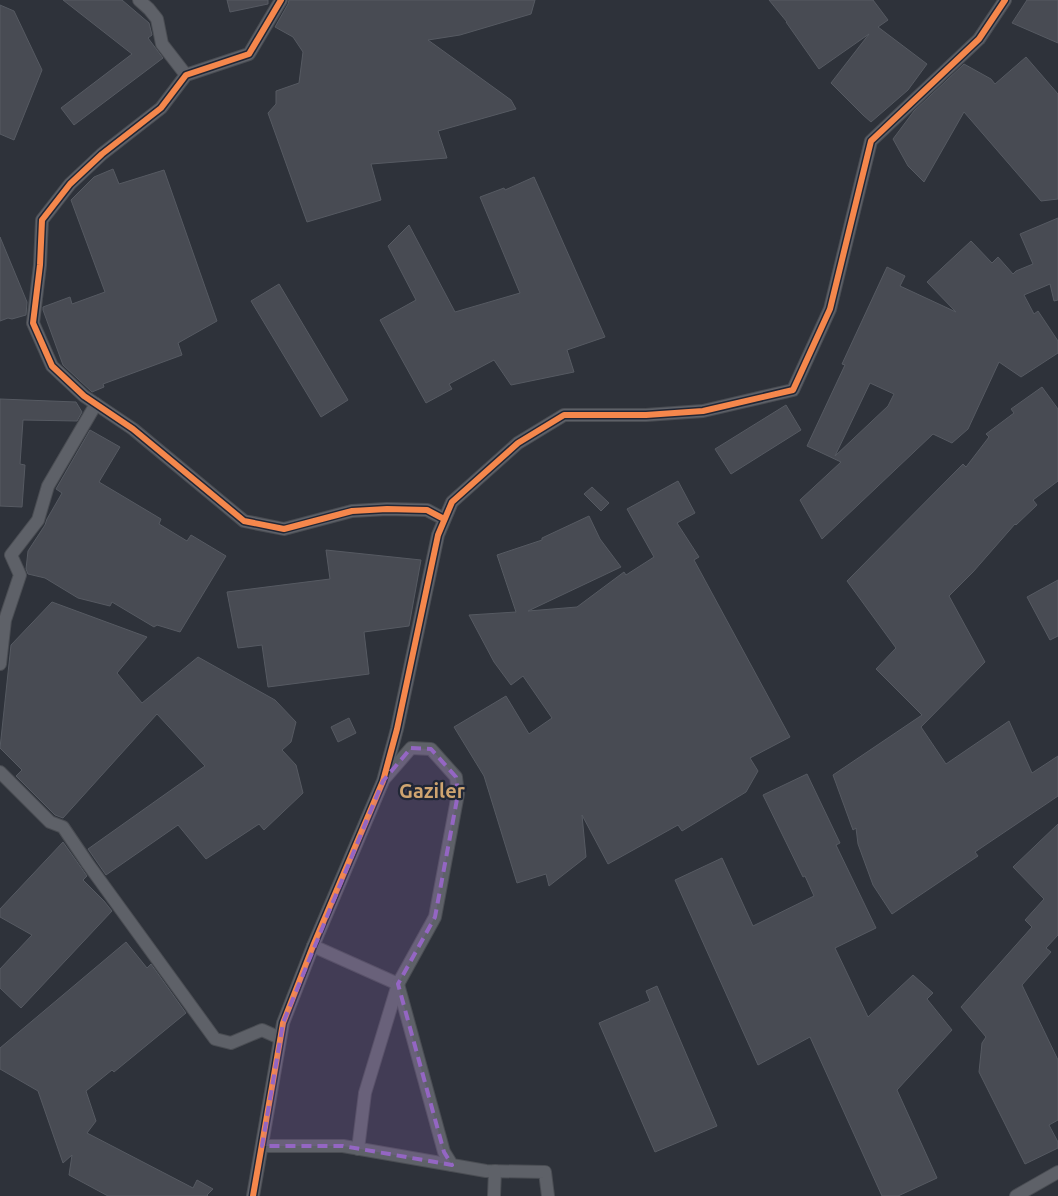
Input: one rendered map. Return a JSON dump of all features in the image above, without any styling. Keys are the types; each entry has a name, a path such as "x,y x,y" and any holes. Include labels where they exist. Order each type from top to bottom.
{"street":[{"path":"139,0 157,19 162,44 186,75"},
{"path":"281,0 249,54 186,75 161,108 102,154 70,184 42,220 40,265 33,324 52,366 84,396 133,429 244,521 284,529 352,512 387,509 427,510 444,519"},
{"path":"254,1196 282,1023 312,946 383,781 397,729 438,535 452,502 518,443 564,415 646,415 703,411 793,390 830,308 871,141 979,39 1005,0"},
{"path":"0,664 5,620 20,575 11,555 38,520 48,486 96,404"},
{"path":"358,1149 365,1093 398,984 435,917 458,794 456,777 431,749 411,748 383,781"},
{"path":"0,772 50,822 64,827 88,864 215,1039 232,1043 262,1030 280,1038"},
{"path":"312,946 398,984"},
{"path":"398,984 444,1152 452,1165"},
{"path":"262,1146 343,1146 486,1171 545,1172 548,1196"},
{"path":"494,1196 495,1171"},
{"path":"1016,1196 1058,1172"}],"highlighted area":[{"path":"411,748 431,749 456,777 458,794 435,917 398,984 444,1152 452,1165 343,1146 262,1146 283,1023 383,781"}],"building":[{"path":"63,0 122,0 149,23 152,35 148,38 163,58 74,125 61,108 132,54"},
{"path":"227,0 268,0 268,4 230,12"},
{"path":"289,0 535,0 531,14 460,35 428,40 511,100 516,109 438,131 447,158 371,164 381,200 307,222 268,113 276,104 276,91 299,83 303,52 293,37 275,27"},
{"path":"769,0 873,0 888,20 878,27 927,64 908,90 871,122 831,83 869,34 819,69 787,22"},
{"path":"1027,0 1058,0 1058,43 1012,23"},
{"path":"0,5 14,11 42,70 14,140 0,134"},
{"path":"1026,57 1058,94 1058,199 1041,201 964,112 924,182 908,166 893,139 914,111 964,64 991,79 995,84"},
{"path":"113,169 119,184 164,170 217,321 178,343 182,355 103,384 104,387 92,392 63,365 43,307 70,297 72,304 105,292 71,200 94,177"},
{"path":"534,177 605,337 567,350 574,372 511,385 494,360 449,384 452,389 426,403 380,320 416,300 388,246 409,225 455,312 520,293 480,197 504,188 505,190"},
{"path":"1058,218 1058,300 1054,301 1050,284 1024,295 1034,314 1038,311 1058,341 1058,353 1021,377 999,362 968,429 952,443 933,434 822,539 800,500 841,462 807,446 845,365 842,364 887,267 905,276 900,286 956,312 927,282 971,241 992,263 998,257 1013,274 1033,264 1020,234","holes":["870,383 894,394 888,406 835,456"]},
{"path":"0,237 27,302 26,315 0,321"},
{"path":"279,284 348,400 321,417 251,301"},
{"path":"1042,387 1058,409 1058,481 1033,500 1037,505 1015,524 949,596 985,662 921,727 946,764 1009,721 1032,773 1058,756 1058,796 975,852 978,856 892,914 873,885 858,844 856,828 853,830 833,775 922,715 876,669 896,648 847,581 963,464 966,467 989,437 986,434 1014,413 1011,409"},
{"path":"0,399 76,402 82,412 77,421 23,420 20,464 25,465 22,507 0,506"},
{"path":"786,405 801,430 731,474 715,449"},
{"path":"90,430 120,447 99,482 161,519 159,524 187,541 191,535 226,556 180,632 157,625 154,627 112,602 110,606 78,598 45,578 28,574 26,569 28,551 45,525 62,493 56,489"},
{"path":"678,481 695,513 677,523 699,557 694,560 790,737 750,758 758,771 746,792 682,831 678,825 608,864 582,815 586,857 549,886 546,874 517,883 484,776 454,727 506,696 529,734 552,718 523,676 511,685 494,662 469,615 516,612 497,555 542,540 542,538 589,516 600,539 621,567 528,611 577,607 624,572 626,575 654,557 627,509"},
{"path":"592,487 609,503 601,511 584,494"},
{"path":"326,550 421,560 409,626 364,632 369,674 268,687 262,645 238,648 227,592 330,579"},
{"path":"1058,580 1058,636 1050,640 1027,597"},
{"path":"52,602 147,637 117,673 142,703 198,657 275,700 296,722 291,742 282,750 296,765 303,793 264,830 259,824 206,859 178,825 106,875 88,849 205,766 157,714 63,818 55,815 16,776 22,770 0,748 11,645"},
{"path":"349,718 356,733 338,742 331,727"},
{"path":"807,774 840,843 836,845 876,928 835,948 868,1017 913,975 933,993 927,999 952,1030 897,1090 937,1178 898,1196 882,1196 810,1037 758,1065 675,880 722,858 753,926 814,896 763,795"},
{"path":"1058,824 1058,935 1046,948 1051,952 1022,985 1058,1060 1058,1120 1049,1125 1058,1142 1058,1148 1025,1164 979,1072 982,1043 986,1037 961,1007 1032,927 1025,920 1044,899 1013,867"},
{"path":"63,842 87,876 83,880 112,911 21,1008 0,988 0,969 32,935 0,917 0,909"},
{"path":"126,942 147,968 151,964 186,1013 114,1072 112,1070 86,1091 96,1121 87,1133 193,1188 197,1180 213,1189 208,1196 108,1196 69,1175 72,1155 63,1163 38,1091 0,1069 0,1048"},
{"path":"657,986 717,1126 655,1152 599,1023 650,1001 646,991"}],"cycle path":[{"path":"281,0 249,54 186,75 161,108 102,154 70,184 42,220 40,265 33,323 52,366 84,396 133,429 244,521 284,529 352,511 387,509 427,510 444,519"},
{"path":"253,1196 283,1023 313,946 383,781 397,729 438,535 452,502 518,443 564,415 646,415 703,411 793,390 830,309 871,141 979,39 1005,0"}],"district":[{"name":"Gaziler","path":"432,791"}]}
